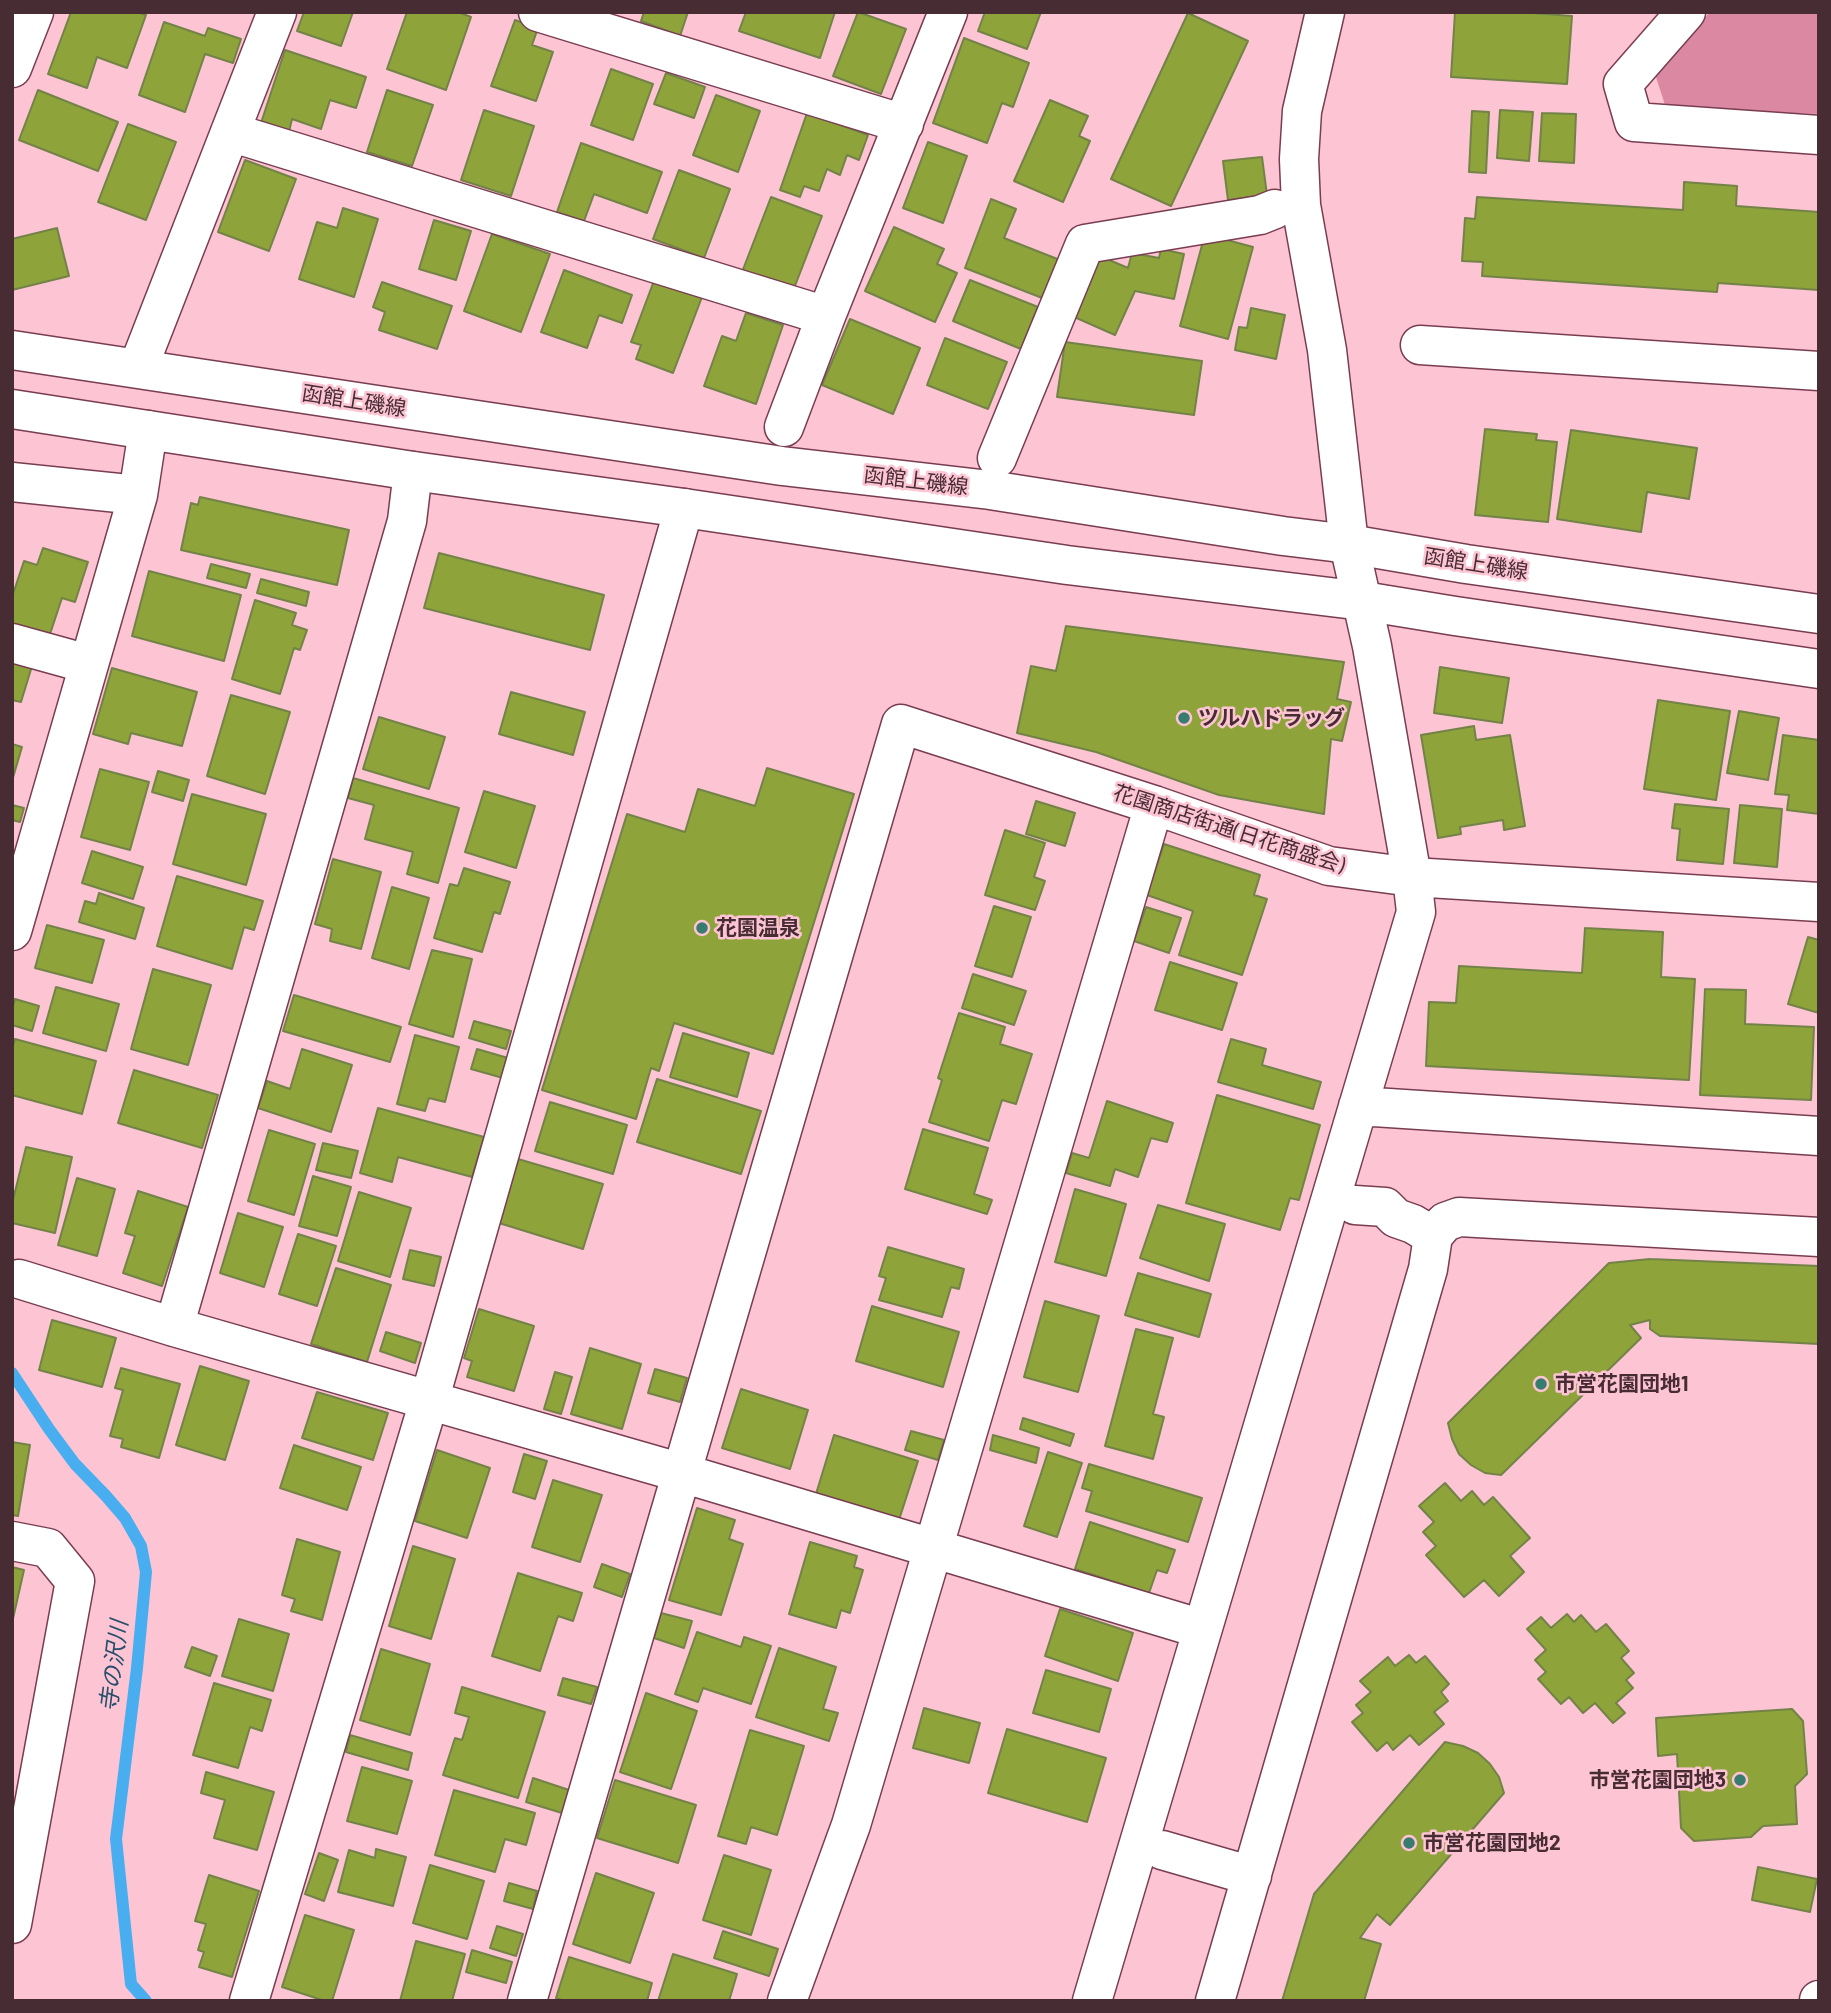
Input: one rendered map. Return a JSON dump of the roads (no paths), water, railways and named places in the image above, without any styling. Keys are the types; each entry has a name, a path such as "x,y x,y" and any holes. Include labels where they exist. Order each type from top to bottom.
{"street":[{"path":"12,68 34,12"},
{"path":"138,368 277,12"},
{"path":"538,12 904,124"},
{"path":"784,426 948,12"},
{"path":"1686,12 1623,84 1634,122 1819,135"},
{"path":"1092,2001 1416,912 1363,601 1349,544 1327,350 1301,205 1299,159 1302,111 1321,14"},
{"path":"230,132 826,316"},
{"path":"997,457 1085,244 1260,215 1275,209"},
{"path":"1420,345 1819,371"},
{"name":"函館上磯線","path":"12,350 782,466 990,490 1466,564 1819,614"},
{"path":"12,409 413,471 1067,565 1363,601 1819,669"},
{"path":"12,931 138,495 148,430"},
{"path":"174,1327 407,521 413,471"},
{"path":"12,482 138,495"},
{"path":"249,2001 429,1401 684,508"},
{"path":"12,643 88,664"},
{"name":"花園商店街通(日花商盛会)","path":"682,1473 901,724 1154,805 1329,866 1412,877 1819,902"},
{"path":"787,2001 851,1825 1154,805"},
{"path":"1358,1106 1819,1136"},
{"path":"1355,1205 1385,1207 1396,1217 1433,1236"},
{"path":"1215,2001 1428,1269 1433,1236 1445,1222 1460,1217 1819,1237"},
{"path":"19,1279 1202,1629"},
{"path":"527,2001 682,1473"},
{"path":"12,1541 48,1548 75,1581 12,1924"},
{"path":"1163,1850 1252,1876"}],"waterway":[{"name":"寺の沢川","path":"12,1373 75,1464 125,1518 141,1546 146,1572 116,1839 131,1984 146,2001"}],"place":[{"name":"ツルハドラッグ","path":"1184,718"},
{"name":"花園温泉","path":"702,928"},
{"name":"市営花園団地1","path":"1541,1384"},
{"name":"市営花園団地3","path":"1740,1780"},
{"name":"市営花園団地2","path":"1409,1843"}]}
